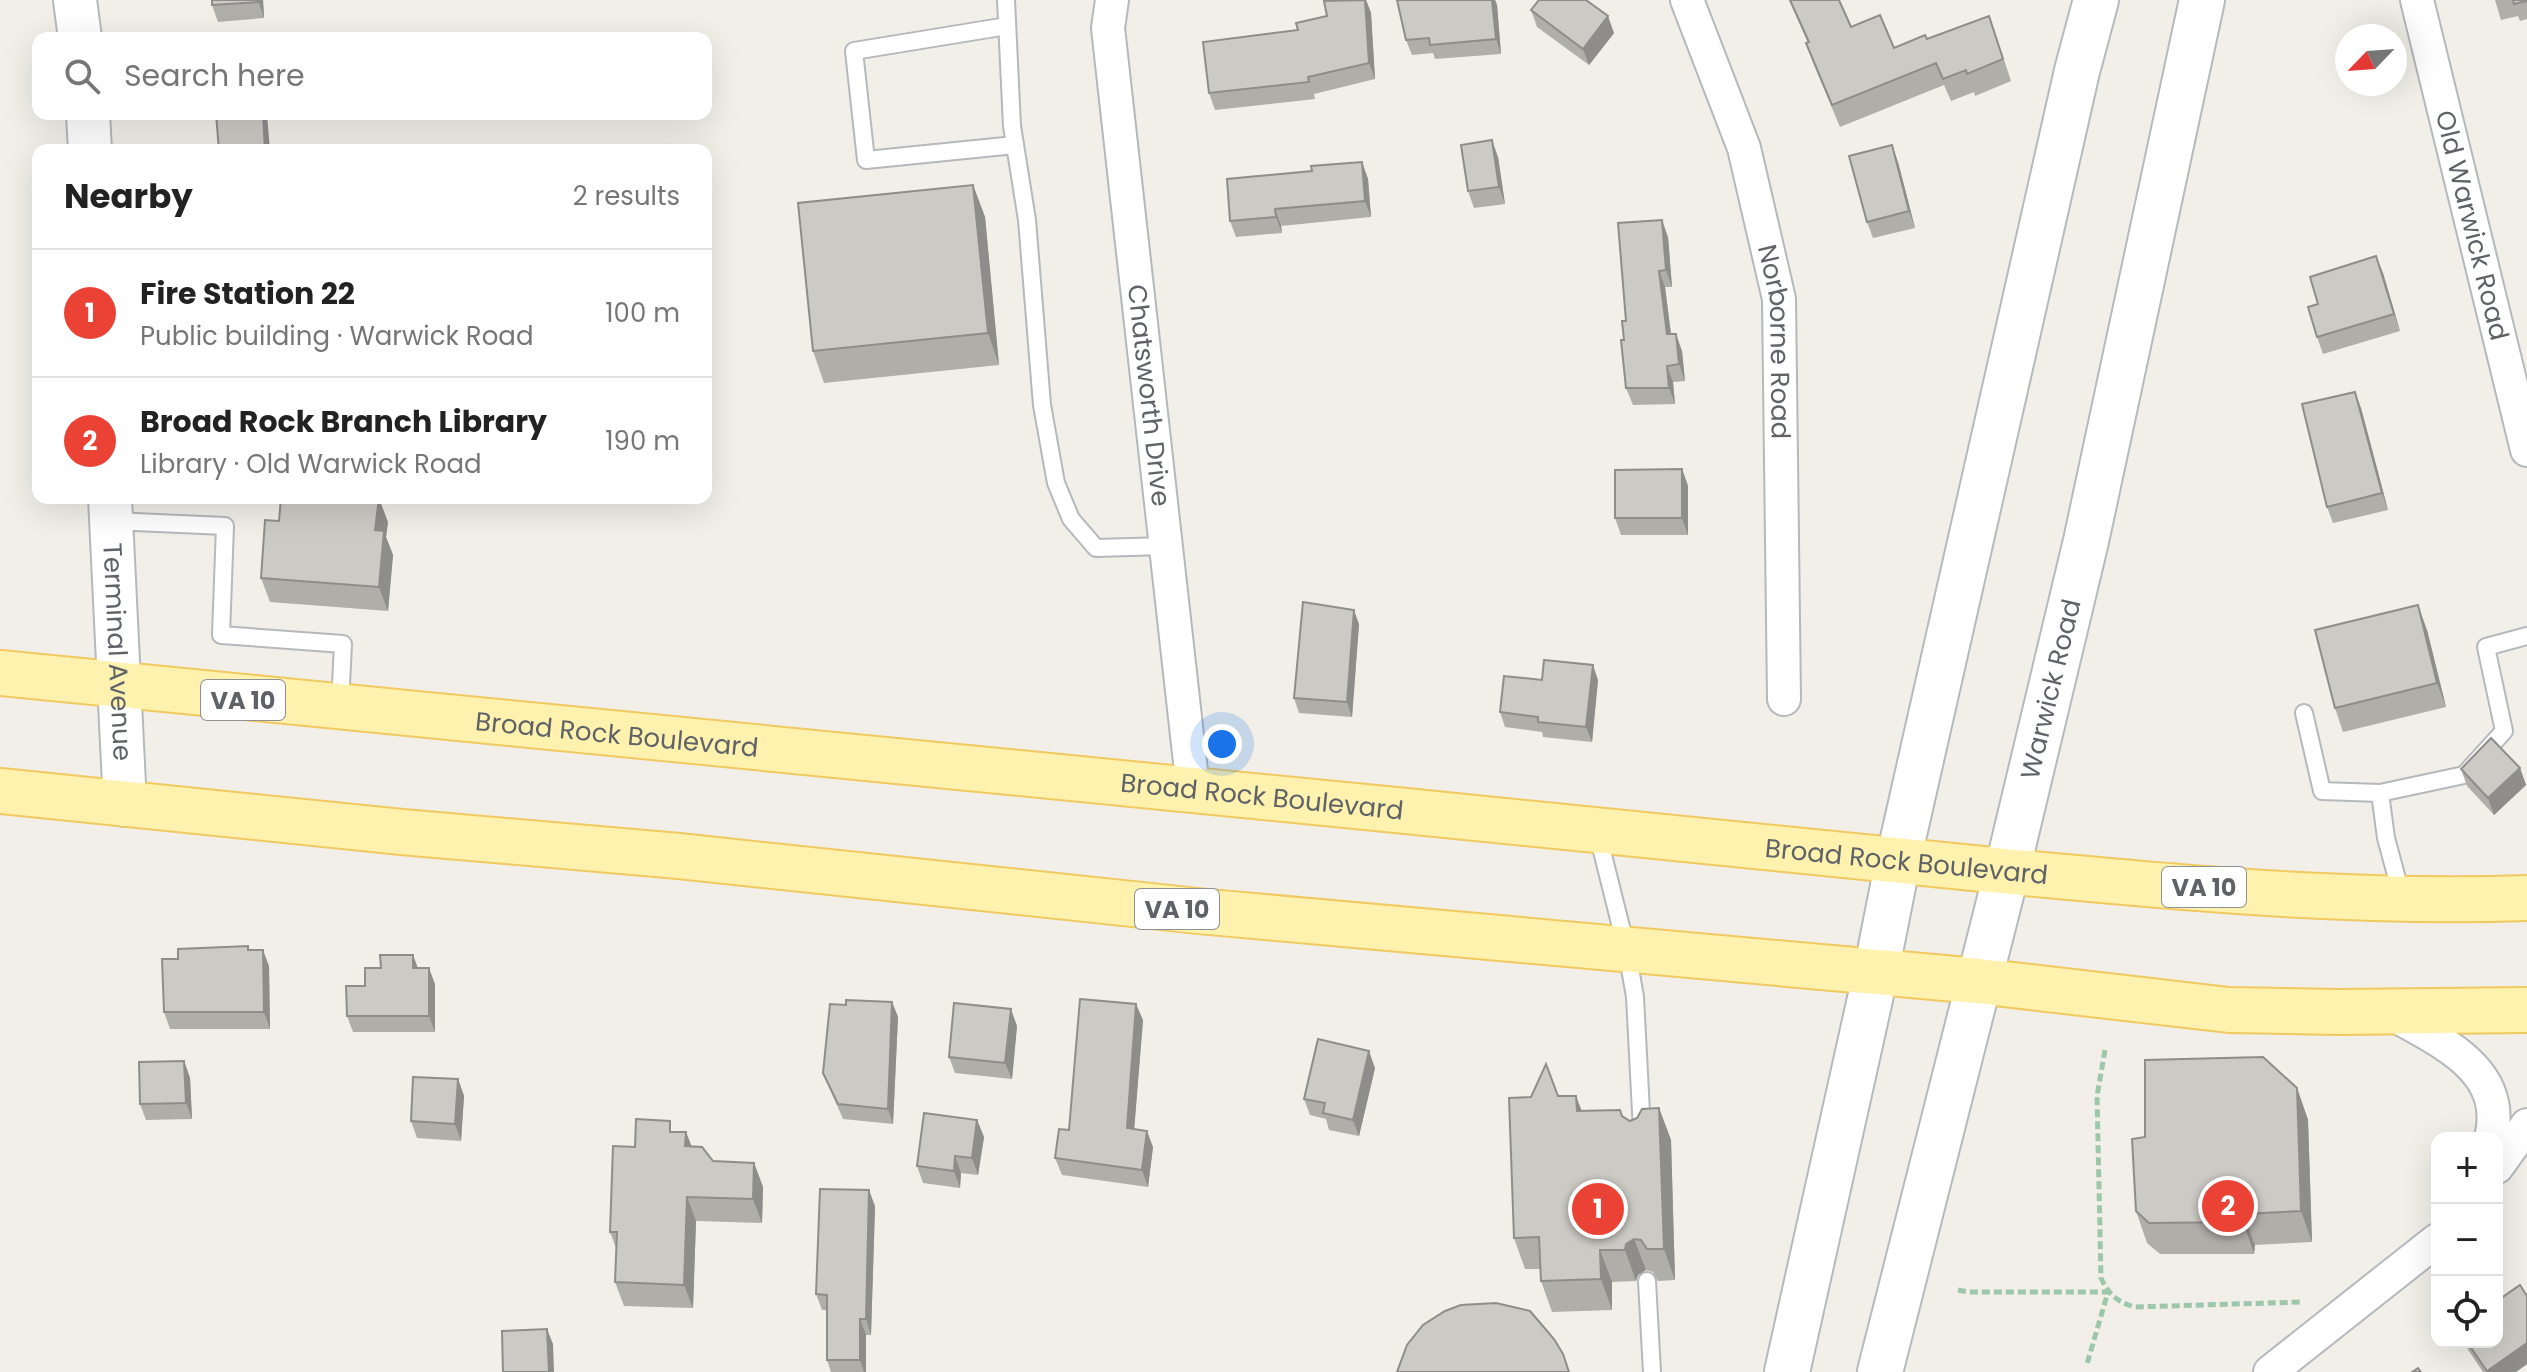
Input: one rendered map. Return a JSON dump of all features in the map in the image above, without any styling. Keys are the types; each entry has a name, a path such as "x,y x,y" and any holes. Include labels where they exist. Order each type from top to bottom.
{"main road":[{"path":"1787,1372 1898,861 2077,71 2096,0"},
{"name":"Warwick Road","path":"1880,1372 2007,871 2086,541 2202,0"},
{"name":"Broad Rock Boulevard","path":"0,673 2137,884 2428,901 2527,898"},
{"name":"VA 10","path":"0,791 693,858 1198,911 1978,981 2229,1010 2527,1010"}],"street":[{"path":"75,0 79,32"},
{"name":"Chatsworth Drive","path":"1112,0 1108,28 1193,789"},
{"name":"Norborne Road","path":"1687,0 1744,148 1779,299 1784,699"},
{"name":"Old Warwick Road","path":"2417,0 2527,450"},
{"path":"88,120 90,144"},
{"name":"Terminal Avenue","path":"111,509 125,805"},
{"path":"2389,1012 2458,1052 2475,1068 2488,1091 2495,1120 2492,1132"},
{"path":"2503,1159 2527,1125"},
{"path":"2503,1180 2527,1166"},
{"path":"2270,1372 2431,1245"}],"lane":[{"path":"1006,0 1015,145 1027,220 1042,405 1056,483 1071,519 1096,548 1166,546"},
{"path":"1007,26 854,51 866,160 1015,145"},
{"path":"111,509 225,526 221,635 343,644 340,708"},
{"path":"2304,713 2322,791 2380,793 2464,775 2504,731 2486,647 2527,636"},
{"path":"2380,793 2386,838 2403,898"},
{"path":"1597,831 1627,951 1635,997 1642,1141"},
{"path":"1647,1281 1652,1372"}],"path":[{"path":"2105,1050 2097,1096 2101,1278 2108,1292 2119,1302 2135,1307 2303,1302"},
{"path":"1958,1290 2108,1292"},
{"path":"2087,1364 2108,1292"}],"building":[{"path":"212,0 258,0 258,2 212,5"},
{"path":"1365,0 1369,63 1308,77 1309,82 1209,93 1203,42 1298,30 1296,23 1327,16 1324,1"},
{"path":"1397,0 1492,0 1496,39 1430,45 1429,38 1406,40"},
{"path":"1539,0 1586,0 1608,16 1583,49 1531,10"},
{"path":"1790,0 1839,0 1851,27 1880,15 1894,48 1925,35 1927,39 1989,16 2003,59 1967,74 1966,70 1943,79 1936,63 1832,105"},
{"path":"216,120 263,120 265,144 218,144"},
{"path":"1492,140 1499,187 1468,191 1461,145"},
{"path":"1892,145 1909,211 1867,222 1849,156"},
{"path":"1362,162 1365,201 1275,209 1276,217 1230,221 1227,179 1312,171 1311,166"},
{"path":"973,185 988,333 813,351 798,203"},
{"path":"1662,220 1666,270 1659,271 1667,334 1676,334 1679,364 1667,366 1669,388 1626,388 1621,340 1624,340 1622,321 1626,321 1618,223"},
{"path":"2376,256 2394,314 2317,337 2308,307 2318,304 2310,277"},
{"path":"2355,392 2382,493 2327,507 2302,404"},
{"path":"1682,469 1682,518 1615,518 1615,470"},
{"path":"280,504 378,504 375,530 384,531 379,587 261,578 265,520 279,521"},
{"path":"1303,602 1354,610 1347,702 1294,698"},
{"path":"2418,605 2437,683 2335,708 2315,630"},
{"path":"1544,660 1593,665 1586,727 1538,722 1538,717 1500,712 1504,676 1542,680"},
{"path":"2491,738 2520,768 2488,798 2461,769"},
{"path":"248,946 248,950 263,950 264,1012 164,1012 162,959 178,959 178,949"},
{"path":"380,955 413,955 413,968 429,968 429,1016 347,1016 346,986 365,986 365,968 381,968"},
{"path":"1080,999 1136,1004 1127,1128 1147,1131 1142,1170 1055,1158 1059,1129 1069,1130"},
{"path":"846,1000 892,1002 888,1109 838,1104 823,1073 830,1004 846,1005"},
{"path":"954,1003 1011,1009 1005,1063 949,1057"},
{"path":"1318,1039 1369,1051 1353,1120 1323,1113 1325,1103 1304,1099"},
{"path":"2263,1057 2297,1088 2301,1211 2243,1214 2243,1222 2149,1223 2136,1211 2132,1139 2145,1137 2145,1060"},
{"path":"184,1061 186,1103 140,1104 139,1062"},
{"path":"1546,1064 1558,1096 1576,1096 1577,1111 1620,1110 1622,1116 1630,1121 1637,1118 1642,1109 1659,1108 1664,1249 1647,1249 1641,1240 1634,1239 1626,1244 1625,1250 1600,1250 1601,1279 1541,1281 1539,1237 1514,1238 1509,1098 1531,1097"},
{"path":"413,1077 458,1079 455,1124 411,1121"},
{"path":"924,1113 977,1120 972,1158 955,1156 954,1171 917,1166"},
{"path":"636,1119 670,1121 670,1132 686,1132 685,1146 702,1147 713,1161 754,1163 753,1199 687,1197 684,1285 615,1282 617,1232 610,1232 613,1146 635,1147"},
{"path":"820,1189 869,1190 866,1319 860,1319 860,1360 827,1360 827,1295 816,1294"},
{"path":"2520,1285 2527,1296 2527,1343 2487,1371 2471,1348 2503,1348 2503,1297"},
{"path":"1496,1303 1530,1311 1554,1339 1569,1372 1397,1372 1407,1345 1423,1325 1461,1305"},
{"path":"547,1329 549,1372 503,1372 502,1331"}],"place":[{"name":"Broad Rock Branch Library","path":"2228,1206"},
{"name":"Fire Station 22","path":"1598,1209"}]}
